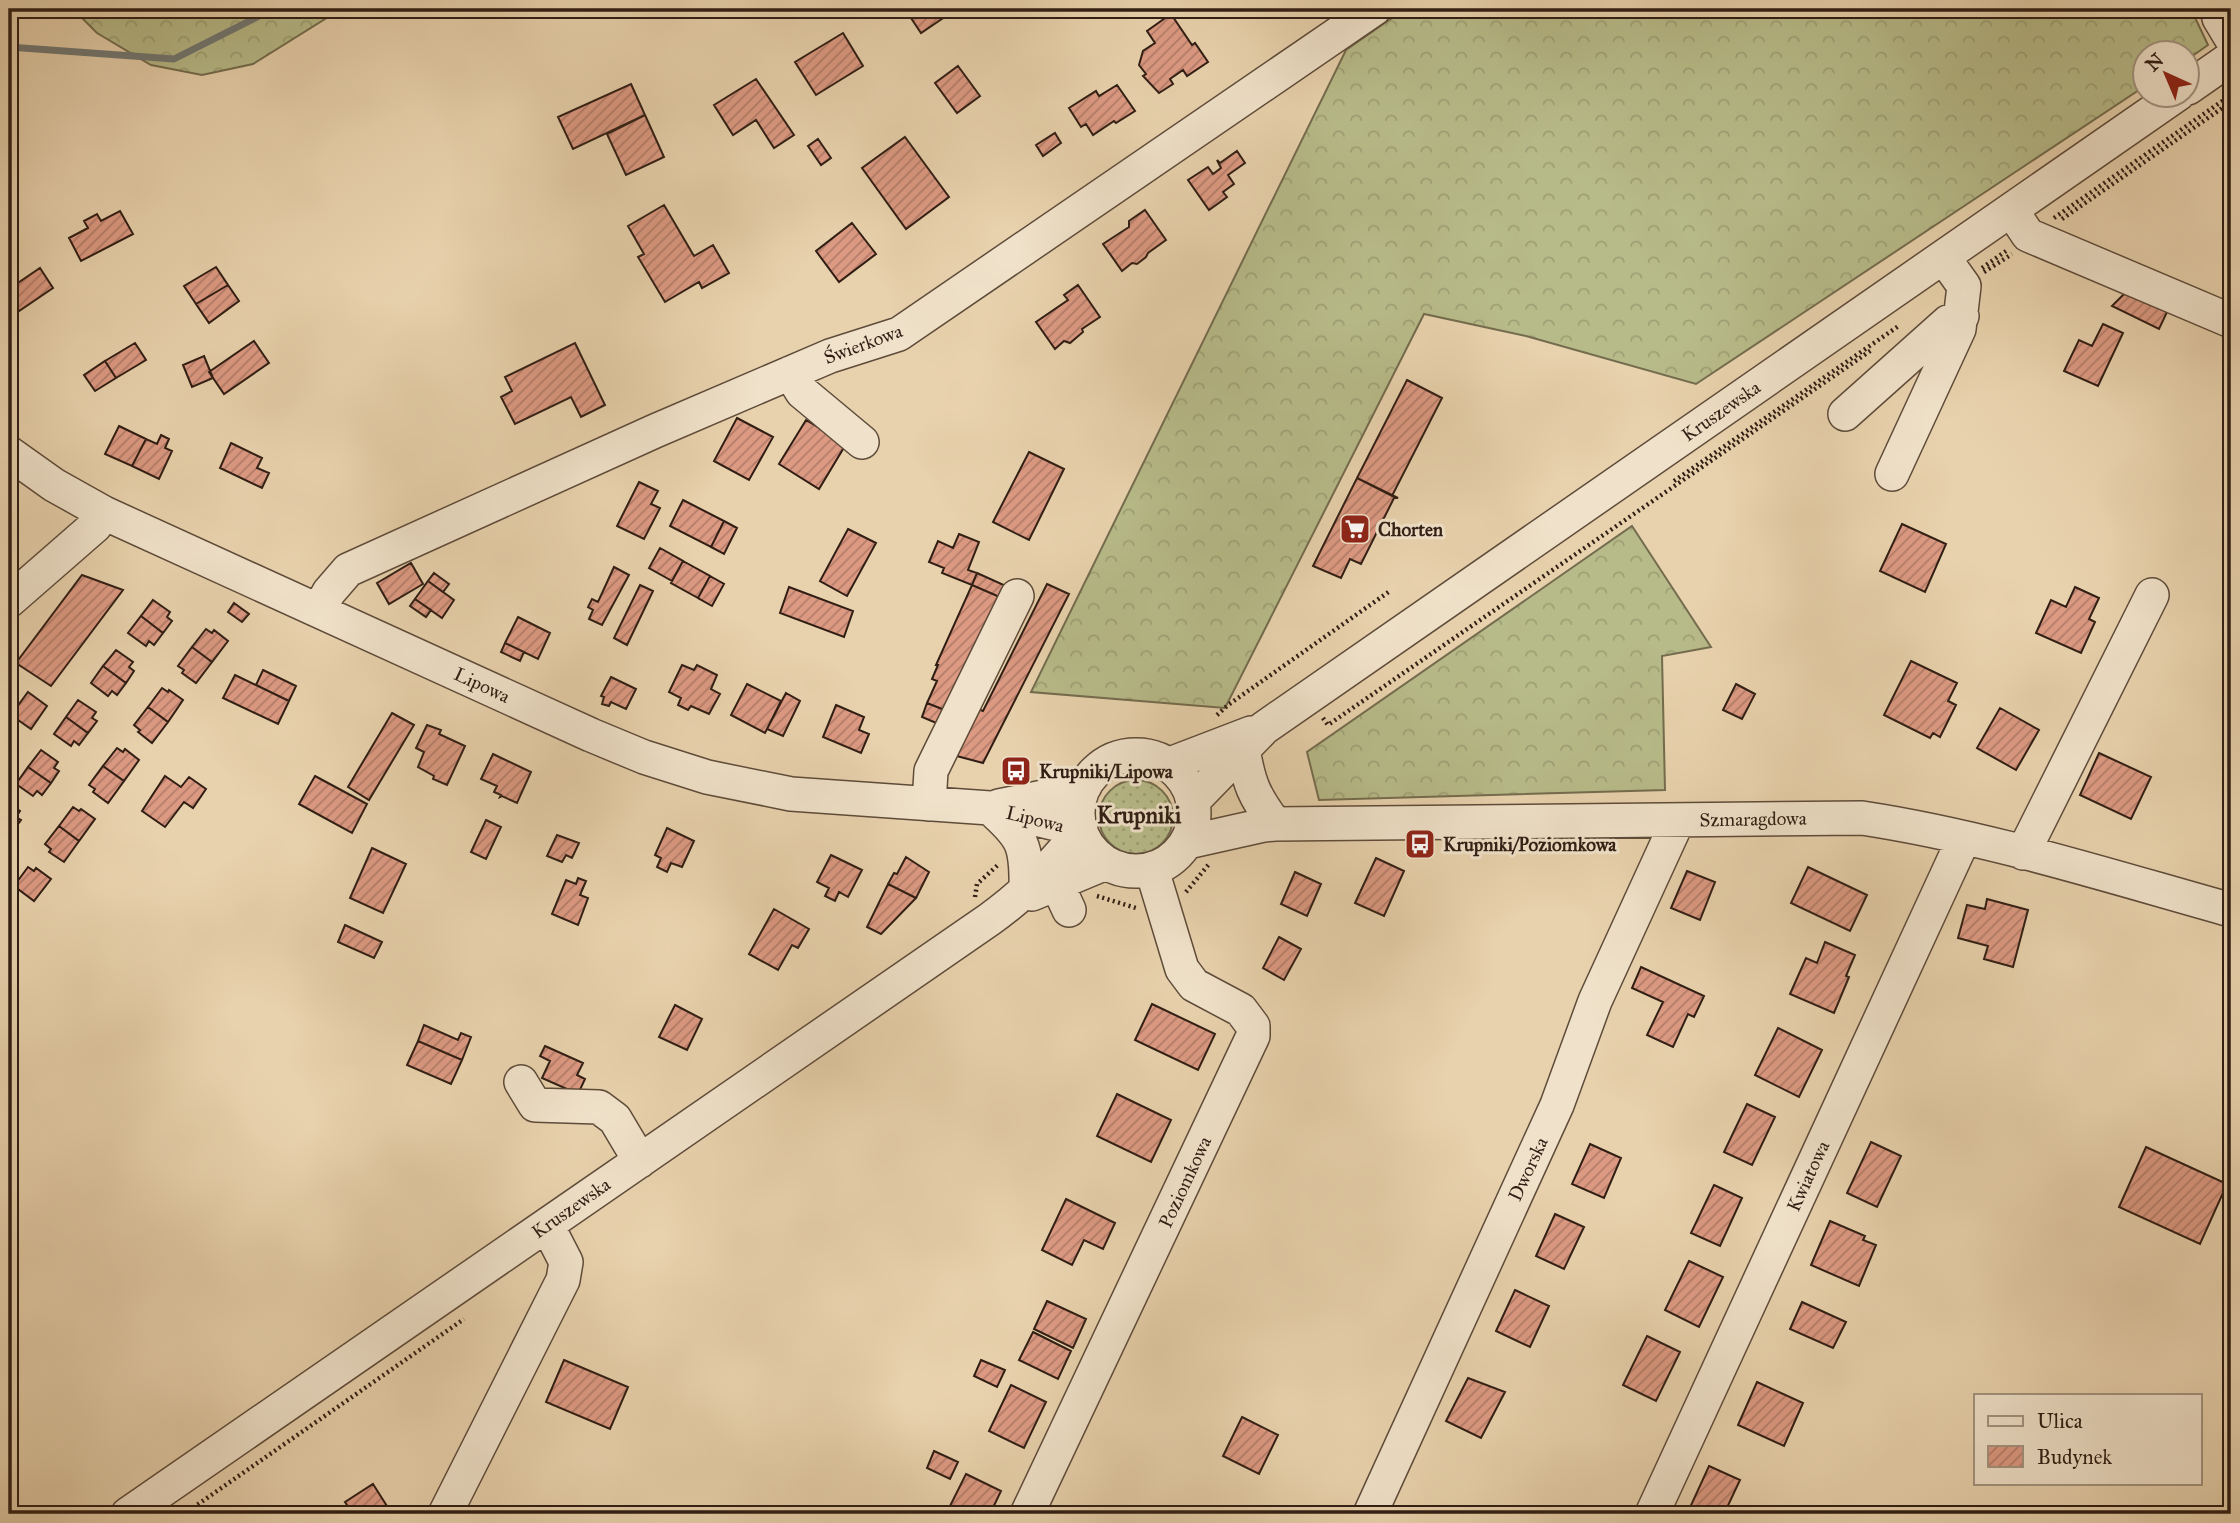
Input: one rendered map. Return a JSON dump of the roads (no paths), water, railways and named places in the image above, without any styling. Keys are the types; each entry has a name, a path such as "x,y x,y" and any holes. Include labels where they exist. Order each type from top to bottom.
{"street":[{"name":"Świerkowa","path":"319,610 348,570 790,373 830,356 899,334 1374,9"},
{"path":"2217,9 2219,18 2231,37"},
{"path":"2202,78 2231,58"},
{"name":"Kruszewska","path":"1193,801 1253,738 1958,286 2163,108"},
{"path":"2025,228 2231,321"},
{"path":"1845,414 1948,322 1958,286"},
{"path":"1892,474 1959,329 1958,286"},
{"path":"790,373 802,392 862,442"},
{"name":"Lipowa","path":"9,453 54,485 104,513 643,757 707,777 791,794 990,807 1081,830"},
{"path":"9,601 95,526 104,513"},
{"path":"2023,853 2152,594"},
{"path":"929,804 931,771 1017,596"},
{"path":"1253,738 1248,779 1270,825"},
{"name":"Kruszewska","path":"1170,764 1253,738"},
{"path":"1146,755 1170,764 1186,782 1193,801 1199,852 1172,860 1152,870 1123,870 1106,863 1093,852 1081,830 1078,807 1085,786 1100,767 1114,759 1146,755"},
{"name":"Lipowa","path":"990,807 1085,786"},
{"name":"Szmaragdowa","path":"1193,801 1270,825 1862,818 1964,838 2231,910"},
{"name":"Lipowa","path":"990,807 1013,828 1051,896"},
{"name":"Dworska","path":"1370,1514 1558,1105 1595,1001 1678,820"},
{"name":"Szmaragdowa","path":"1199,852 1270,825"},
{"name":"Kruszewska","path":"1051,896 1058,858 1081,830"},
{"name":"Kwiatowa","path":"1652,1514 1964,838"},
{"name":"Kruszewska","path":"128,1514 640,1160 1106,863"},
{"name":"Poziomkowa","path":"1027,1514 1253,1036 1253,1026 1241,1010 1194,985 1182,969 1152,870"},
{"path":"521,1082 535,1105 599,1107 615,1119 640,1160"},
{"path":"444,1514 563,1280 566,1262 547,1225"}],"waterway":[{"path":"9,47 174,59 273,9"}],"place":[{"name":"Chorten","path":"1355,529"},
{"name":"Krupniki/Lipowa","path":"1016,771"},
{"name":"Krupniki/Poziomkowa","path":"1420,844"}],"district":[{"name":"Krupniki","path":"1139,815"}]}
